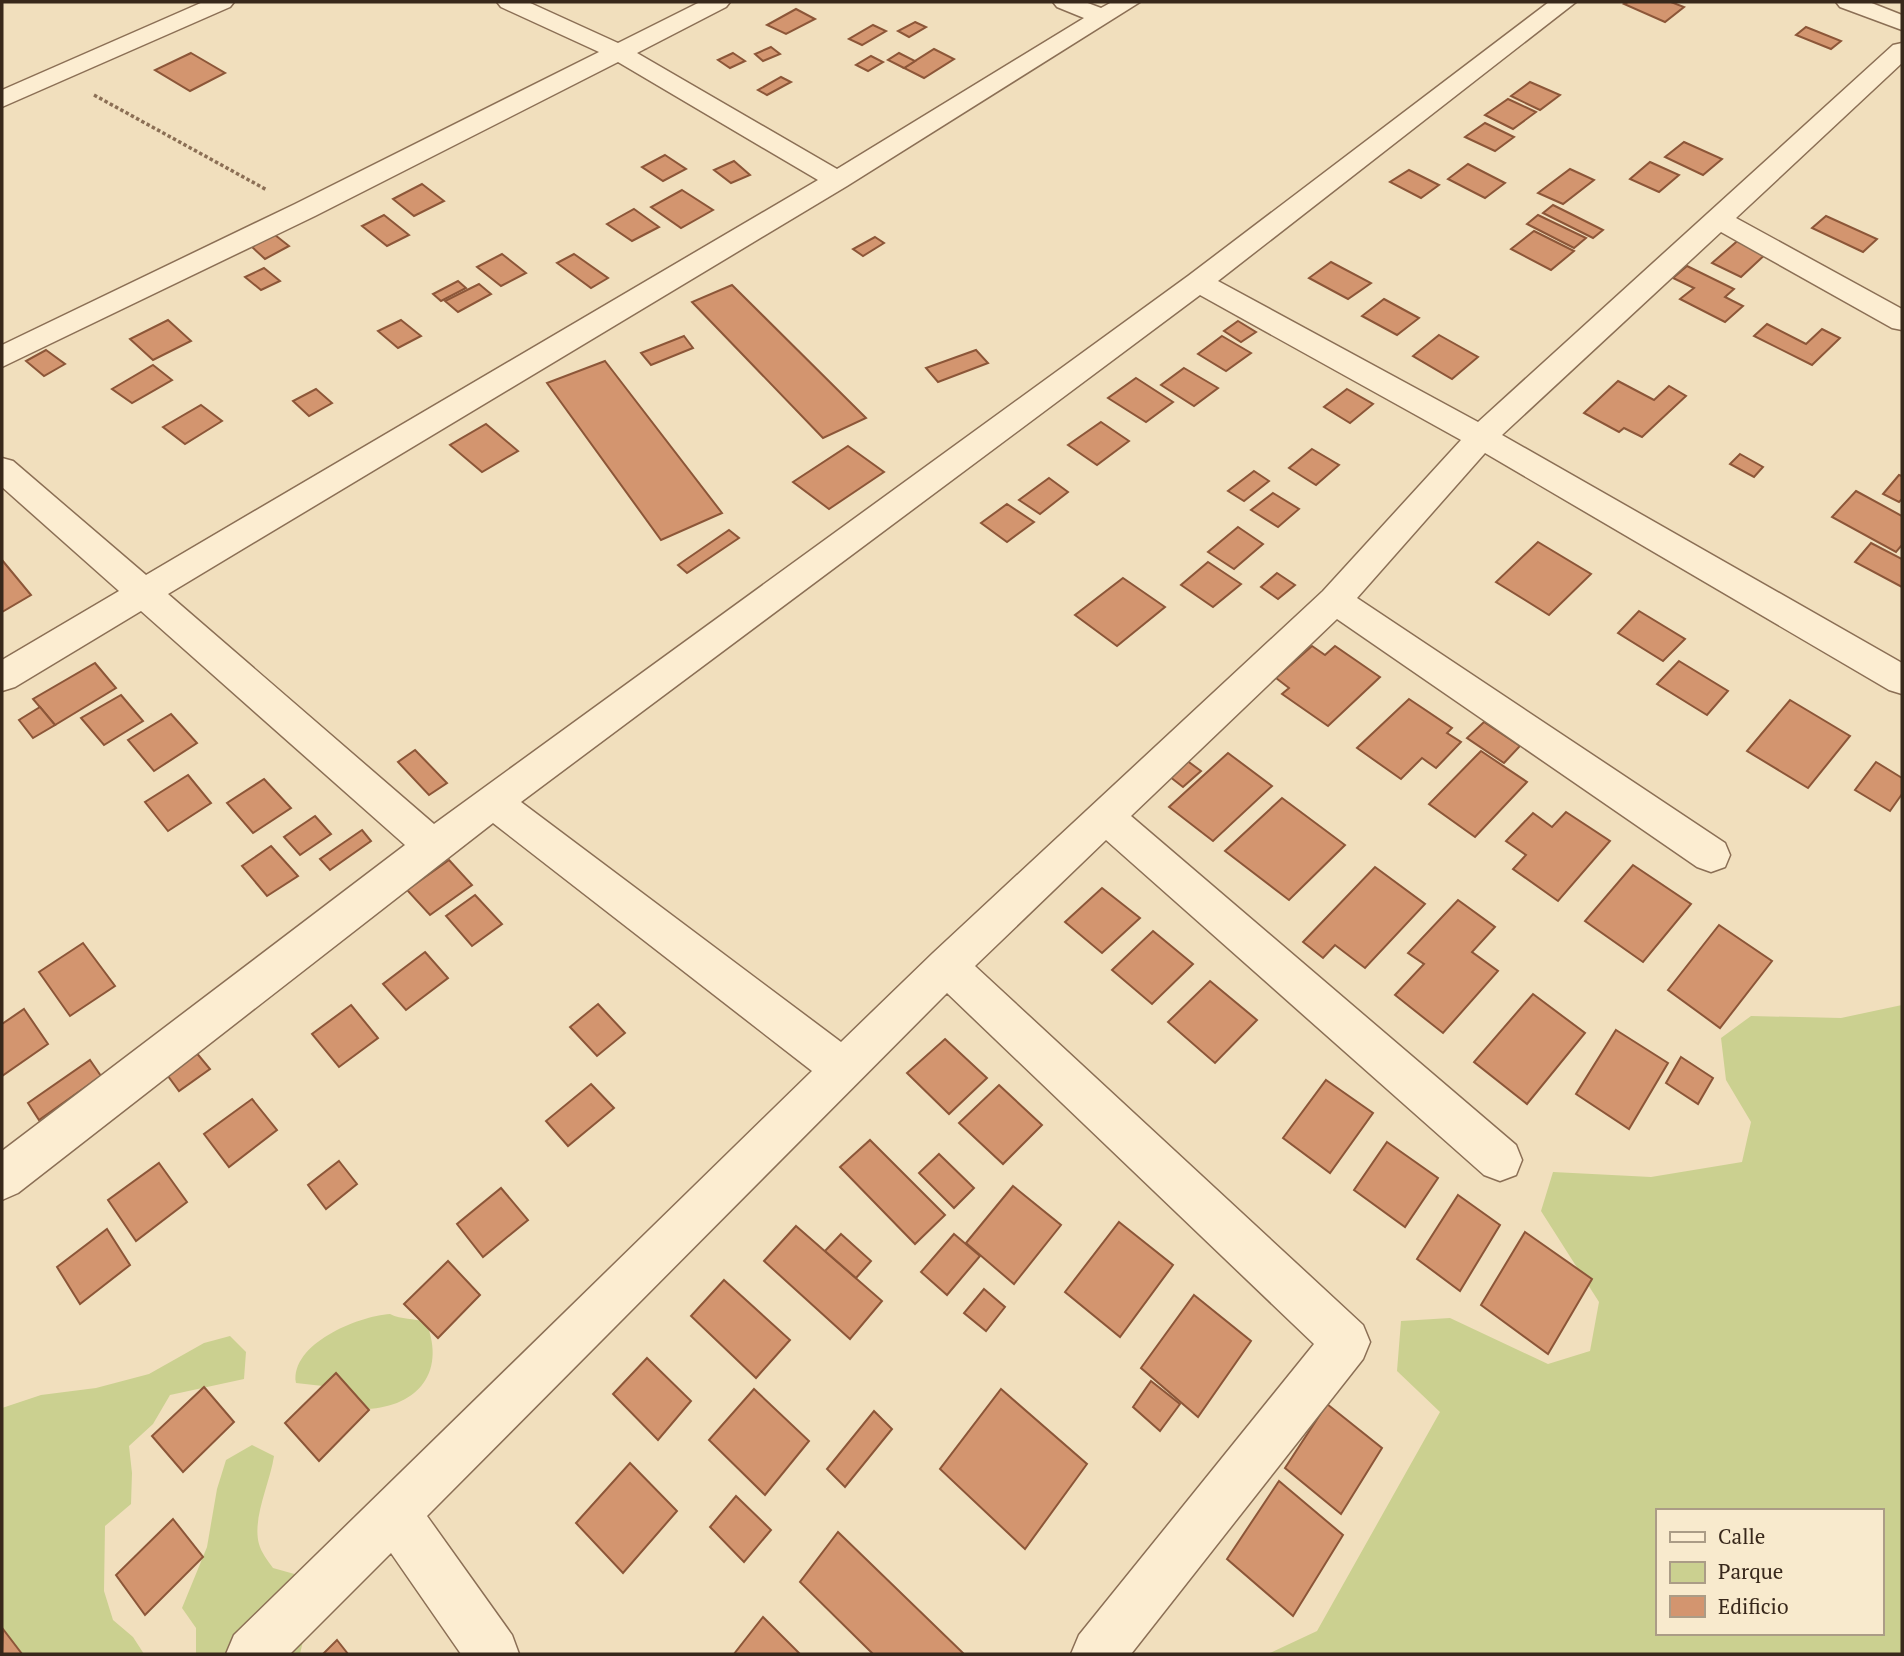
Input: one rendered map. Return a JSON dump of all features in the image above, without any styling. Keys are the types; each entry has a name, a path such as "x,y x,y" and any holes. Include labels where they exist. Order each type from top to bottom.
{"street":[{"path":"2,99 222,2"},
{"path":"509,2 618,52 837,180"},
{"path":"2,357 305,210 718,2"},
{"path":"1065,2 1102,17"},
{"path":"2,677 837,180 1128,2"},
{"path":"2,1178 433,846 1198,282 1564,2"},
{"path":"1848,2 1902,23"},
{"path":"253,1654 947,966 1107,818 1335,600 1482,437 1902,50"},
{"path":"1718,219 1902,321"},
{"path":"1198,282 1482,437 1902,680"},
{"path":"2,469 433,846"},
{"path":"1335,600 1711,855"},
{"path":"493,802 843,1069"},
{"path":"1107,818 1500,1160"},
{"path":"947,966 1346,1342 1098,1654"},
{"path":"395,1514 492,1654"}],"path":[{"path":"57,74 305,210"}],"green space":[{"path":"1902,1005 1902,1654 1268,1654 1317,1631 1440,1412 1397,1371 1401,1321 1450,1318 1548,1364 1590,1351 1599,1302 1541,1211 1553,1172 1651,1177 1742,1162 1751,1122 1726,1080 1721,1038 1751,1016 1841,1018"},
{"path":"390,1314 426,1322 432,1341 429,1374 410,1396 379,1408 360,1409 336,1381 323,1386 296,1383 297,1369 304,1356 315,1345 345,1326"},
{"path":"230,1336 246,1352 244,1379 170,1395 153,1424 129,1446 131,1504 105,1526 104,1591 113,1620 133,1637 144,1654 2,1654 2,1408 41,1395 96,1388 149,1374 204,1343"},
{"path":"252,1445 274,1456 257,1534 261,1550 273,1568 298,1575 303,1641 300,1654 196,1654 196,1628 182,1608 207,1547 217,1489 226,1460"}],"building":[{"path":"1671,2 1684,7 1665,22 1624,4"},
{"path":"796,9 815,19 786,34 767,25"},
{"path":"915,22 926,27 909,37 898,31"},
{"path":"873,25 886,31 862,45 849,39"},
{"path":"1806,27 1841,41 1831,49 1796,35"},
{"path":"771,47 780,54 763,61 755,54"},
{"path":"934,49 954,59 924,78 904,68"},
{"path":"191,53 225,73 190,91 155,70"},
{"path":"733,53 745,61 730,68 718,60"},
{"path":"899,53 915,61 904,68 888,60"},
{"path":"871,56 883,62 868,71 856,65"},
{"path":"781,77 791,82 767,95 758,90"},
{"path":"1530,82 1560,95 1540,110 1511,96"},
{"path":"1508,99 1536,112 1513,129 1485,115"},
{"path":"1485,123 1514,137 1495,151 1465,137"},
{"path":"1684,142 1722,159 1703,175 1665,157"},
{"path":"665,155 686,169 663,181 642,167"},
{"path":"734,161 750,175 731,183 714,170"},
{"path":"1650,162 1679,175 1659,192 1630,179"},
{"path":"1468,164 1505,183 1485,198 1448,179"},
{"path":"1570,169 1594,180 1563,204 1538,193"},
{"path":"1409,170 1439,185 1421,198 1390,182"},
{"path":"422,184 444,201 414,216 393,199"},
{"path":"682,190 713,210 681,228 651,207"},
{"path":"1553,205 1603,230 1593,238 1543,213"},
{"path":"634,209 659,227 632,241 607,224"},
{"path":"384,215 409,235 387,246 362,226"},
{"path":"1538,215 1586,238 1574,248 1527,224"},
{"path":"1826,216 1877,239 1863,252 1812,228"},
{"path":"1534,231 1574,251 1551,270 1511,249"},
{"path":"275,235 289,246 265,259 251,246"},
{"path":"875,237 884,243 863,256 853,249"},
{"path":"1742,237 1770,250 1741,277 1712,263"},
{"path":"502,254 526,273 501,286 477,267"},
{"path":"574,254 608,278 591,288 557,263"},
{"path":"1331,262 1371,283 1348,299 1309,278"},
{"path":"1687,266 1734,289 1725,297 1743,306 1725,322 1680,299 1694,288 1673,278"},
{"path":"264,268 280,281 261,290 245,277"},
{"path":"458,281 466,288 441,301 433,294"},
{"path":"479,284 491,294 458,312 445,301"},
{"path":"732,285 866,418 823,438 692,302"},
{"path":"1384,299 1419,318 1397,335 1362,316"},
{"path":"168,320 191,341 153,360 130,339"},
{"path":"401,320 421,336 398,348 378,331"},
{"path":"1238,321 1256,332 1241,342 1224,331"},
{"path":"1767,324 1806,344 1822,329 1840,338 1812,365 1754,336"},
{"path":"1439,335 1478,357 1452,379 1413,356"},
{"path":"684,336 693,348 651,365 641,353"},
{"path":"1222,336 1251,353 1226,371 1198,354"},
{"path":"46,350 65,364 44,376 26,361"},
{"path":"976,350 988,363 938,382 926,368"},
{"path":"605,361 722,513 661,540 547,383"},
{"path":"153,365 172,380 132,403 112,389"},
{"path":"1184,368 1218,388 1194,406 1161,385"},
{"path":"1136,378 1173,402 1146,422 1108,398"},
{"path":"1618,381 1654,400 1669,386 1686,396 1642,437 1624,428 1619,432 1584,413"},
{"path":"316,389 332,403 309,416 293,401"},
{"path":"1347,389 1373,404 1350,423 1324,407"},
{"path":"201,405 222,421 185,444 163,427"},
{"path":"1101,422 1129,441 1097,465 1068,445"},
{"path":"486,424 518,451 482,472 450,445"},
{"path":"848,446 884,472 829,509 793,482"},
{"path":"1312,449 1339,465 1316,485 1289,468"},
{"path":"1740,454 1763,467 1754,477 1730,464"},
{"path":"1254,471 1269,481 1244,501 1228,491"},
{"path":"1899,475 1902,476 1902,499 1899,502 1883,494"},
{"path":"1049,478 1068,492 1040,514 1019,500"},
{"path":"1856,491 1902,516 1902,545 1896,552 1832,517"},
{"path":"1273,493 1299,509 1278,527 1251,510"},
{"path":"1007,504 1034,522 1007,542 981,523"},
{"path":"1238,527 1263,544 1234,569 1208,552"},
{"path":"729,530 739,538 687,573 678,565"},
{"path":"1538,542 1591,574 1549,615 1496,582"},
{"path":"1871,543 1902,559 1902,587 1855,562"},
{"path":"2,560 31,595 2,612"},
{"path":"1208,562 1241,584 1213,607 1181,585"},
{"path":"1277,573 1295,585 1278,599 1261,587"},
{"path":"1123,578 1165,607 1117,646 1075,615"},
{"path":"1639,611 1685,639 1663,661 1618,633"},
{"path":"1312,646 1325,655 1335,646 1380,677 1328,726 1282,694 1289,688 1276,678"},
{"path":"1679,661 1728,691 1707,715 1657,684"},
{"path":"95,663 116,688 55,725 33,699"},
{"path":"121,695 143,721 104,745 81,718"},
{"path":"1409,699 1452,728 1447,733 1461,742 1436,768 1422,758 1401,779 1357,748"},
{"path":"1790,700 1850,736 1808,788 1747,751"},
{"path":"40,707 55,725 33,738 19,720"},
{"path":"171,714 197,743 154,771 128,740"},
{"path":"1484,722 1520,746 1504,763 1467,738"},
{"path":"415,750 447,783 429,795 398,762"},
{"path":"1481,751 1527,782 1475,837 1429,804"},
{"path":"1228,753 1272,786 1213,841 1169,807"},
{"path":"1182,757 1201,771 1183,787 1165,773"},
{"path":"1876,762 1902,778 1902,794 1890,811 1855,790"},
{"path":"188,775 211,803 168,831 145,802"},
{"path":"264,779 291,808 253,833 227,803"},
{"path":"1282,798 1345,845 1289,900 1225,851"},
{"path":"1566,812 1610,841 1558,901 1513,869 1526,855 1506,841 1533,813 1552,827"},
{"path":"315,816 331,834 300,855 284,837"},
{"path":"362,830 371,841 330,870 320,859"},
{"path":"271,846 298,876 267,896 242,866"},
{"path":"449,860 472,885 430,915 407,890"},
{"path":"1633,865 1691,904 1643,962 1585,921"},
{"path":"1375,867 1425,904 1365,968 1335,945 1323,958 1303,942"},
{"path":"1102,888 1140,918 1102,953 1065,922"},
{"path":"475,895 502,924 472,946 446,916"},
{"path":"1458,900 1495,927 1472,952 1498,971 1443,1033 1395,995 1424,964 1408,953"},
{"path":"1719,925 1772,961 1720,1028 1668,990"},
{"path":"1153,931 1193,964 1152,1004 1112,970"},
{"path":"83,943 115,986 70,1016 39,972"},
{"path":"425,952 448,978 406,1010 383,984"},
{"path":"1210,981 1257,1020 1215,1063 1168,1022"},
{"path":"1533,994 1585,1033 1527,1104 1474,1062"},
{"path":"598,1004 625,1033 597,1056 570,1027"},
{"path":"351,1005 378,1038 339,1067 312,1034"},
{"path":"24,1009 48,1044 2,1076 2,1024"},
{"path":"1616,1030 1668,1063 1629,1129 1576,1094"},
{"path":"945,1039 987,1078 949,1114 907,1073"},
{"path":"195,1051 210,1069 179,1091 165,1072"},
{"path":"1681,1057 1713,1078 1698,1104 1666,1083"},
{"path":"90,1060 101,1076 39,1120 28,1103"},
{"path":"1326,1080 1373,1113 1330,1173 1283,1138"},
{"path":"591,1084 614,1108 568,1146 546,1121"},
{"path":"999,1085 1042,1125 1003,1164 959,1123"},
{"path":"252,1099 277,1130 229,1167 204,1134"},
{"path":"870,1140 945,1215 915,1244 840,1167"},
{"path":"1387,1142 1438,1178 1405,1227 1354,1190"},
{"path":"939,1154 974,1188 954,1208 919,1173"},
{"path":"339,1161 357,1184 326,1209 308,1185"},
{"path":"159,1163 187,1202 136,1241 108,1200"},
{"path":"1013,1186 1061,1225 1014,1284 966,1243"},
{"path":"501,1188 528,1220 483,1257 457,1224"},
{"path":"1458,1195 1500,1225 1460,1291 1417,1259"},
{"path":"1119,1222 1173,1265 1120,1337 1065,1292"},
{"path":"796,1226 882,1301 850,1339 764,1261"},
{"path":"107,1229 130,1265 80,1304 57,1267"},
{"path":"1525,1232 1592,1279 1548,1354 1481,1305"},
{"path":"841,1234 871,1261 856,1278 825,1251"},
{"path":"954,1234 980,1256 947,1295 921,1272"},
{"path":"448,1261 480,1295 438,1338 404,1304"},
{"path":"724,1280 790,1340 756,1378 691,1316"},
{"path":"984,1289 1005,1307 986,1331 964,1313"},
{"path":"1194,1295 1251,1341 1198,1417 1141,1368"},
{"path":"647,1358 691,1401 658,1440 613,1394"},
{"path":"336,1373 369,1410 319,1461 285,1423"},
{"path":"1151,1381 1180,1404 1160,1431 1133,1407"},
{"path":"204,1387 234,1422 183,1472 152,1436"},
{"path":"754,1389 809,1441 765,1495 709,1440"},
{"path":"1001,1389 1087,1464 1025,1549 940,1469"},
{"path":"1327,1404 1382,1448 1341,1514 1285,1468"},
{"path":"874,1411 892,1429 845,1487 827,1469"},
{"path":"630,1463 677,1511 623,1573 576,1523"},
{"path":"1279,1481 1343,1535 1293,1616 1227,1559"},
{"path":"736,1496 771,1530 744,1562 710,1527"},
{"path":"173,1519 203,1557 145,1615 116,1575"},
{"path":"838,1532 964,1654 873,1654 800,1582"},
{"path":"763,1617 800,1654 734,1654"},
{"path":"3,1629 22,1654 2,1654"},
{"path":"337,1640 348,1654 323,1654"}]}
